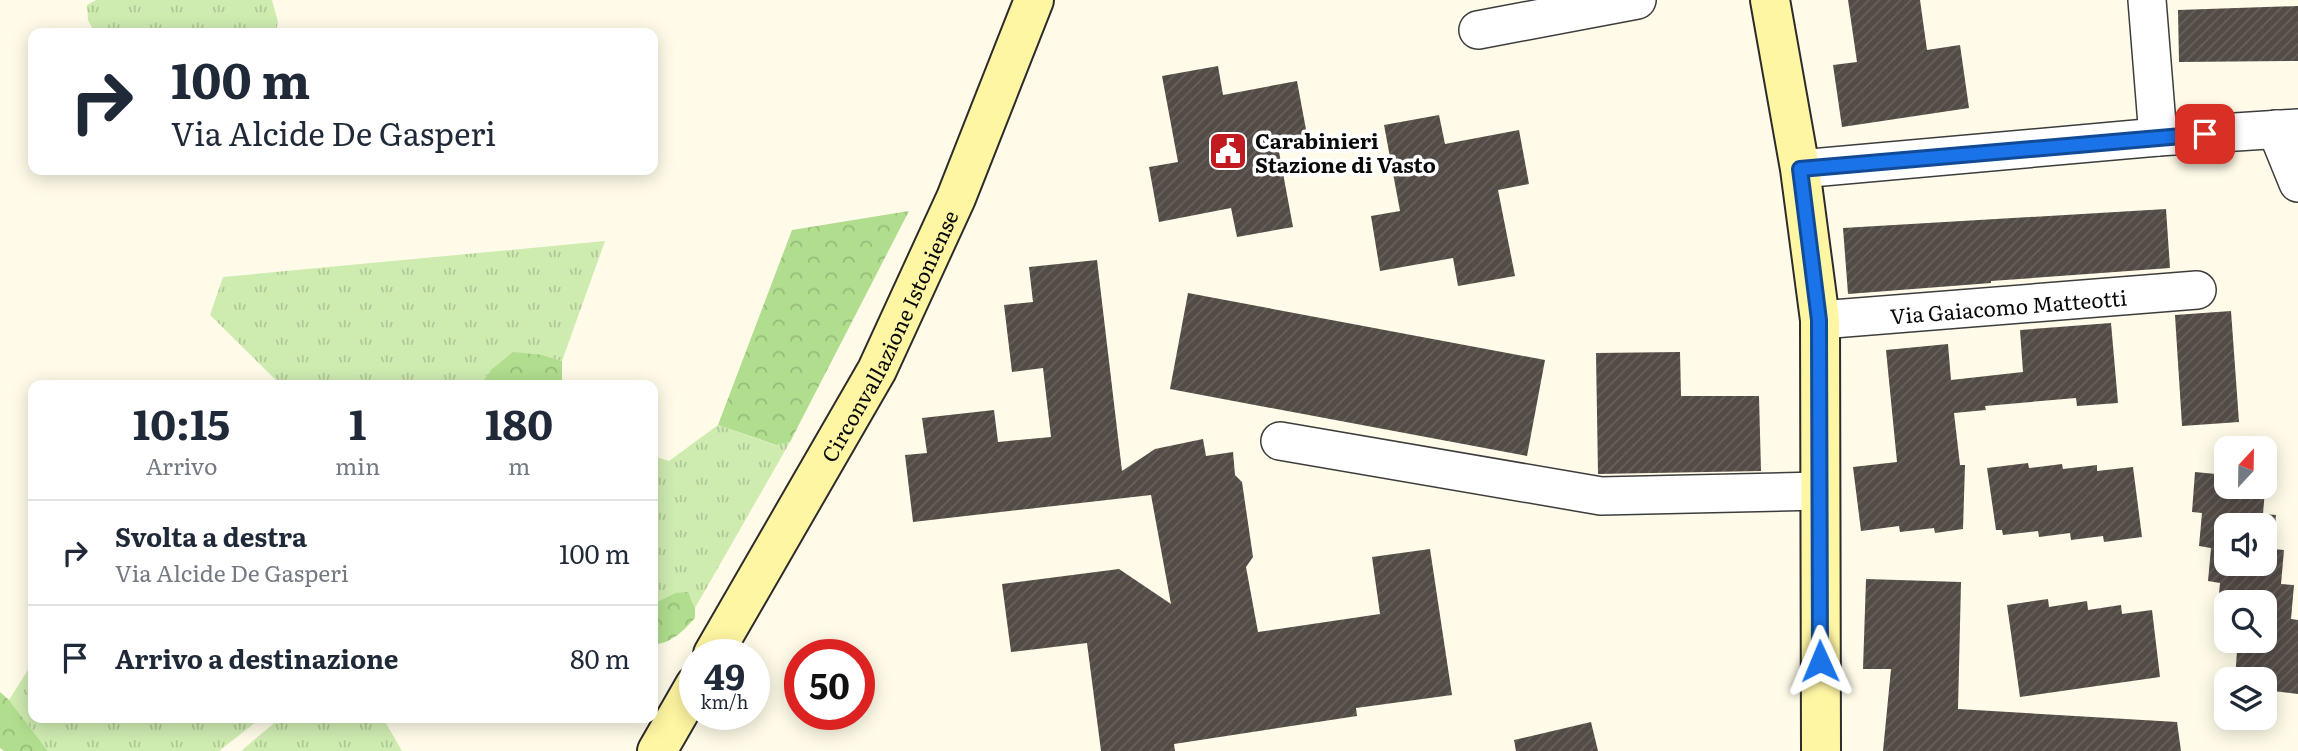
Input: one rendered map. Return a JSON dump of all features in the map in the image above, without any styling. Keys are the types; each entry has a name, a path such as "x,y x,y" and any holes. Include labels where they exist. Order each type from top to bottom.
{"main road":[{"name":"Circonvallazione Istoniense","path":"722,639 877,370 956,198 1034,0"},
{"path":"1770,0 1800,169 1819,320 1821,751"},
{"path":"657,751 679,713"}],"street":[{"path":"1478,30 1637,0"},
{"path":"2147,0 2158,136"},
{"path":"1800,169 2158,136 2287,129 2298,183"},
{"name":"Via Gaiacomo Matteotti","path":"1819,320 2197,290"},
{"path":"1280,441 1601,496 1819,491"}],"green space":[{"path":"96,0 272,0 278,22 277,28 92,28 88,20 87,5"},
{"path":"909,211 790,442 776,445 718,425 792,230"},
{"path":"605,241 562,361 543,355 491,370 484,380 276,380 210,315 223,277"},
{"path":"513,352 543,355 562,361 562,380 484,380 491,370"},
{"path":"718,425 775,445 790,442 695,608 691,598 675,593 658,602 658,458 669,461"},
{"path":"688,592 695,608 695,618 676,636 658,644 658,602 675,593"},
{"path":"28,670 28,723 255,723 219,751 48,751 9,700"},
{"path":"0,692 48,751 4,751 0,748"},
{"path":"274,723 386,723 402,751 241,751"}],"building":[{"path":"1848,0 1920,0 1927,50 1960,45 1969,108 1842,127 1833,65 1857,62"},
{"path":"2298,6 2298,61 2179,62 2178,10"},
{"name":"Carabinieri Stazione di Vasto","path":"1218,66 1223,95 1297,81 1307,135 1277,141 1293,227 1237,237 1231,208 1159,222 1149,167 1178,162 1162,76"},
{"path":"1439,115 1445,144 1519,130 1529,184 1498,190 1515,276 1458,286 1453,258 1380,271 1371,216 1400,211 1384,125"},
{"path":"2166,209 2170,268 1848,294 1843,228"},
{"path":"1097,260 1122,471 1155,449 1203,439 1206,456 1233,452 1235,475 1242,482 1253,557 1246,567 1258,632 1380,614 1372,557 1430,549 1452,695 1356,708 1357,716 1174,744 1175,751 1101,751 1087,643 1011,652 1002,584 1119,569 1171,604 1151,495 913,522 905,455 927,453 922,418 994,410 998,442 1051,437 1043,368 1012,372 1004,305 1033,302 1029,267"},
{"path":"1188,293 1545,360 1527,456 1170,389"},
{"path":"2231,311 2239,422 2182,426 2175,315"},
{"path":"2111,323 2118,403 2077,406 2076,398 1985,406 1986,410 1954,413 1960,465 1965,465 1963,529 1935,533 1934,528 1900,532 1899,526 1861,531 1853,467 1897,462 1886,350 1948,344 1951,380 2023,372 2020,330"},
{"path":"1680,352 1681,396 1759,396 1761,471 1598,474 1596,353"},
{"path":"2028,463 2029,468 2062,464 2063,469 2097,465 2097,471 2133,467 2142,537 2104,542 2103,536 2071,540 2070,533 2039,537 2038,531 2003,535 2002,530 1996,530 1987,468"},
{"path":"2195,472 2214,474 2214,499 2264,499 2263,513 2214,513 2214,576 2277,576 2277,549 2284,550 2281,584 2294,585 2291,619 2298,620 2298,694 2277,692 2277,667 2236,667 2237,653 2277,653 2277,590 2219,590 2220,583 2208,581 2211,548 2199,546 2202,513 2192,512"},
{"path":"1866,579 1961,582 1958,709 2177,722 2181,751 1883,751 1891,669 1863,669"},
{"path":"2048,599 2049,607 2087,601 2088,610 2121,605 2122,614 2152,610 2160,677 2020,697 2007,605"},
{"path":"1591,722 1598,751 1516,751 1514,740"}],"place":[{"name":"Carabinieri Stazione di Vasto","path":"1228,151"}],"route":[{"path":"1820,661 1819,320 1800,169 2205,134"}]}
